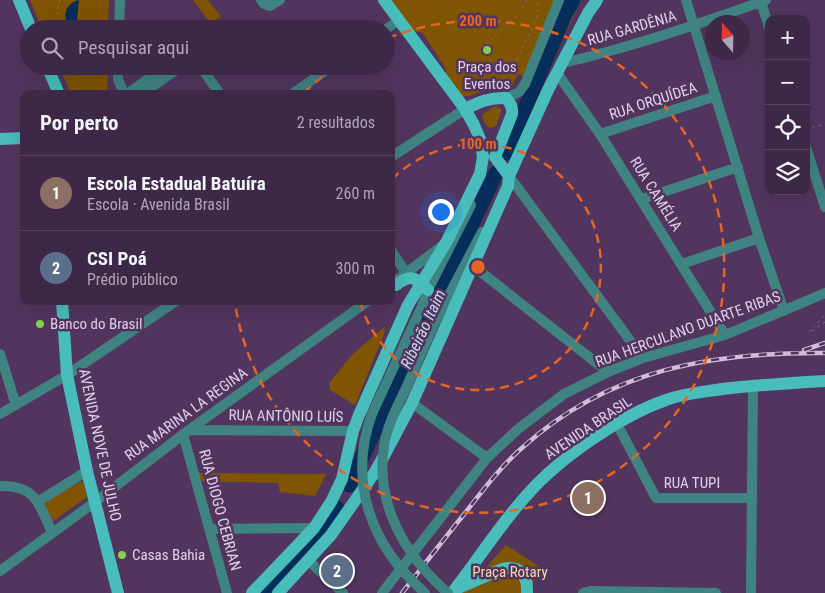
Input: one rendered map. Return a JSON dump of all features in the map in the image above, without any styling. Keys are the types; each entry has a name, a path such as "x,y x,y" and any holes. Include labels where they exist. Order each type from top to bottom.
{"main road":[{"path":"20,0 28,20"},
{"path":"252,593 314,528 331,502 342,479 353,431 408,305 424,286 444,251 480,174 483,156 480,139 465,109 384,0"},
{"path":"506,172 588,13 597,0"},
{"path":"51,75 58,90"},
{"path":"278,593 331,535 360,494 386,452 412,403 508,186 506,172 495,157 512,114 512,108 506,98 486,99 465,109"},
{"path":"0,139 20,138"},
{"path":"395,283 409,277 416,279 424,286"},
{"path":"395,285 403,291 408,305"},
{"name":"AVENIDA NOVE DE JULHO","path":"62,305 67,375 87,471 118,593"},
{"name":"AVENIDA BRASIL","path":"451,592 527,495 545,476 617,424 667,400 694,393 753,386 825,381"},
{"path":"342,479 346,490 360,494"},
{"path":"331,502 342,497 346,500 350,509"},
{"path":"451,592 510,567 522,572 526,579 527,593"}],"street":[{"path":"119,20 120,0"},
{"path":"261,0 264,4 270,6 280,0"},
{"path":"506,98 519,92 525,84 559,0"},
{"path":"686,0 759,238 784,311"},
{"path":"763,1 766,15"},
{"name":"RUA GARDÊNIA","path":"560,68 694,26 763,1"},
{"path":"395,23 399,20"},
{"name":"RUA CAMÉLIA","path":"560,68 725,335"},
{"path":"118,75 123,90"},
{"path":"131,90 153,75"},
{"path":"148,90 169,75"},
{"path":"206,75 217,90"},
{"path":"298,90 319,75"},
{"name":"RUA ORQUÍDEA","path":"600,134 716,96"},
{"path":"395,155 465,109"},
{"path":"807,150 825,207"},
{"path":"395,282 406,273 444,251 481,183 485,166 483,156"},
{"path":"642,199 738,167"},
{"path":"451,592 432,577 410,551 392,519 384,489 384,447 396,409 440,312 485,226 506,172"},
{"path":"506,172 643,358"},
{"path":"682,264 759,238"},
{"path":"395,256 406,273"},
{"path":"472,265 608,372"},
{"path":"424,286 423,304 369,422 362,467 366,504 379,537 407,576 425,593"},
{"name":"RUA HERCULANO DUARTE RIBAS","path":"382,593 487,458 518,428 564,394 608,372 643,358 725,335 825,294"},
{"path":"0,414 67,375 166,305"},
{"name":"RUA MARINA LA REGINA","path":"0,571 95,502 186,432 362,305"},
{"path":"0,354 16,405"},
{"path":"751,593 753,386"},
{"path":"412,403 487,458"},
{"name":"RUA TUPI","path":"617,424 656,498 661,500 751,498"},
{"name":"RUA ANTÔNIO LUÍS","path":"186,432 353,431"},
{"name":"RUA DIOGO CEBRIAN","path":"186,432 227,593"},
{"path":"39,501 87,471"},
{"path":"0,486 22,488 39,501 52,533"},
{"path":"210,528 314,528"},
{"path":"309,560 343,593"},
{"path":"583,593 590,591 716,593"}],"path":[{"path":"58,20 57,12 60,0"},
{"path":"527,0 522,12 485,46 486,57 498,67 508,66 517,59 537,18 538,0"},
{"path":"810,129 825,124"},
{"path":"825,315 810,332 825,322"}],"green space":[{"path":"30,0 109,0 108,20 38,20"},
{"path":"193,0 208,0 221,17 216,20 208,20"},
{"name":"Praça dos Eventos","path":"392,0 563,0 528,78 518,74 513,84 507,88 488,89 469,96 461,96 446,81 446,69 422,32 410,31 400,17"},
{"path":"576,0 581,0 540,87 537,86"},
{"path":"63,75 108,75 107,90 69,90"},
{"path":"495,106 501,109 501,113 496,126 491,128 482,119 483,114"},
{"path":"385,326 384,334 355,405 330,390 329,383 352,355"},
{"path":"194,473 326,474 315,496 280,492 278,483 197,481"},
{"path":"83,481 87,497 52,522 43,501"},
{"name":"Praça Rotary","path":"506,545 543,569 525,593 463,593"}],"water":[{"path":"79,0 77,20 66,20 66,12 70,4"}],"waterway":[{"name":"Ribeirão Itaim","path":"506,153 565,14 573,0"},
{"name":"Ribeirão Itaim","path":"349,485 496,173"},
{"name":"Ribeirão Itaim","path":"261,593 319,532 337,508"}],"railway":[{"path":"804,350 825,343"},
{"path":"402,593 485,487 507,462 556,421 591,399 627,383 664,370 703,362 742,356 825,353"}],"place":[{"name":"Praça dos Eventos","path":"487,50"},
{"name":"Banco do Brasil","path":"40,324"},
{"name":"Escola Estadual Batuíra","path":"588,498"},
{"name":"Casas Bahia","path":"122,555"},
{"name":"CSI Poá","path":"337,571"}]}
